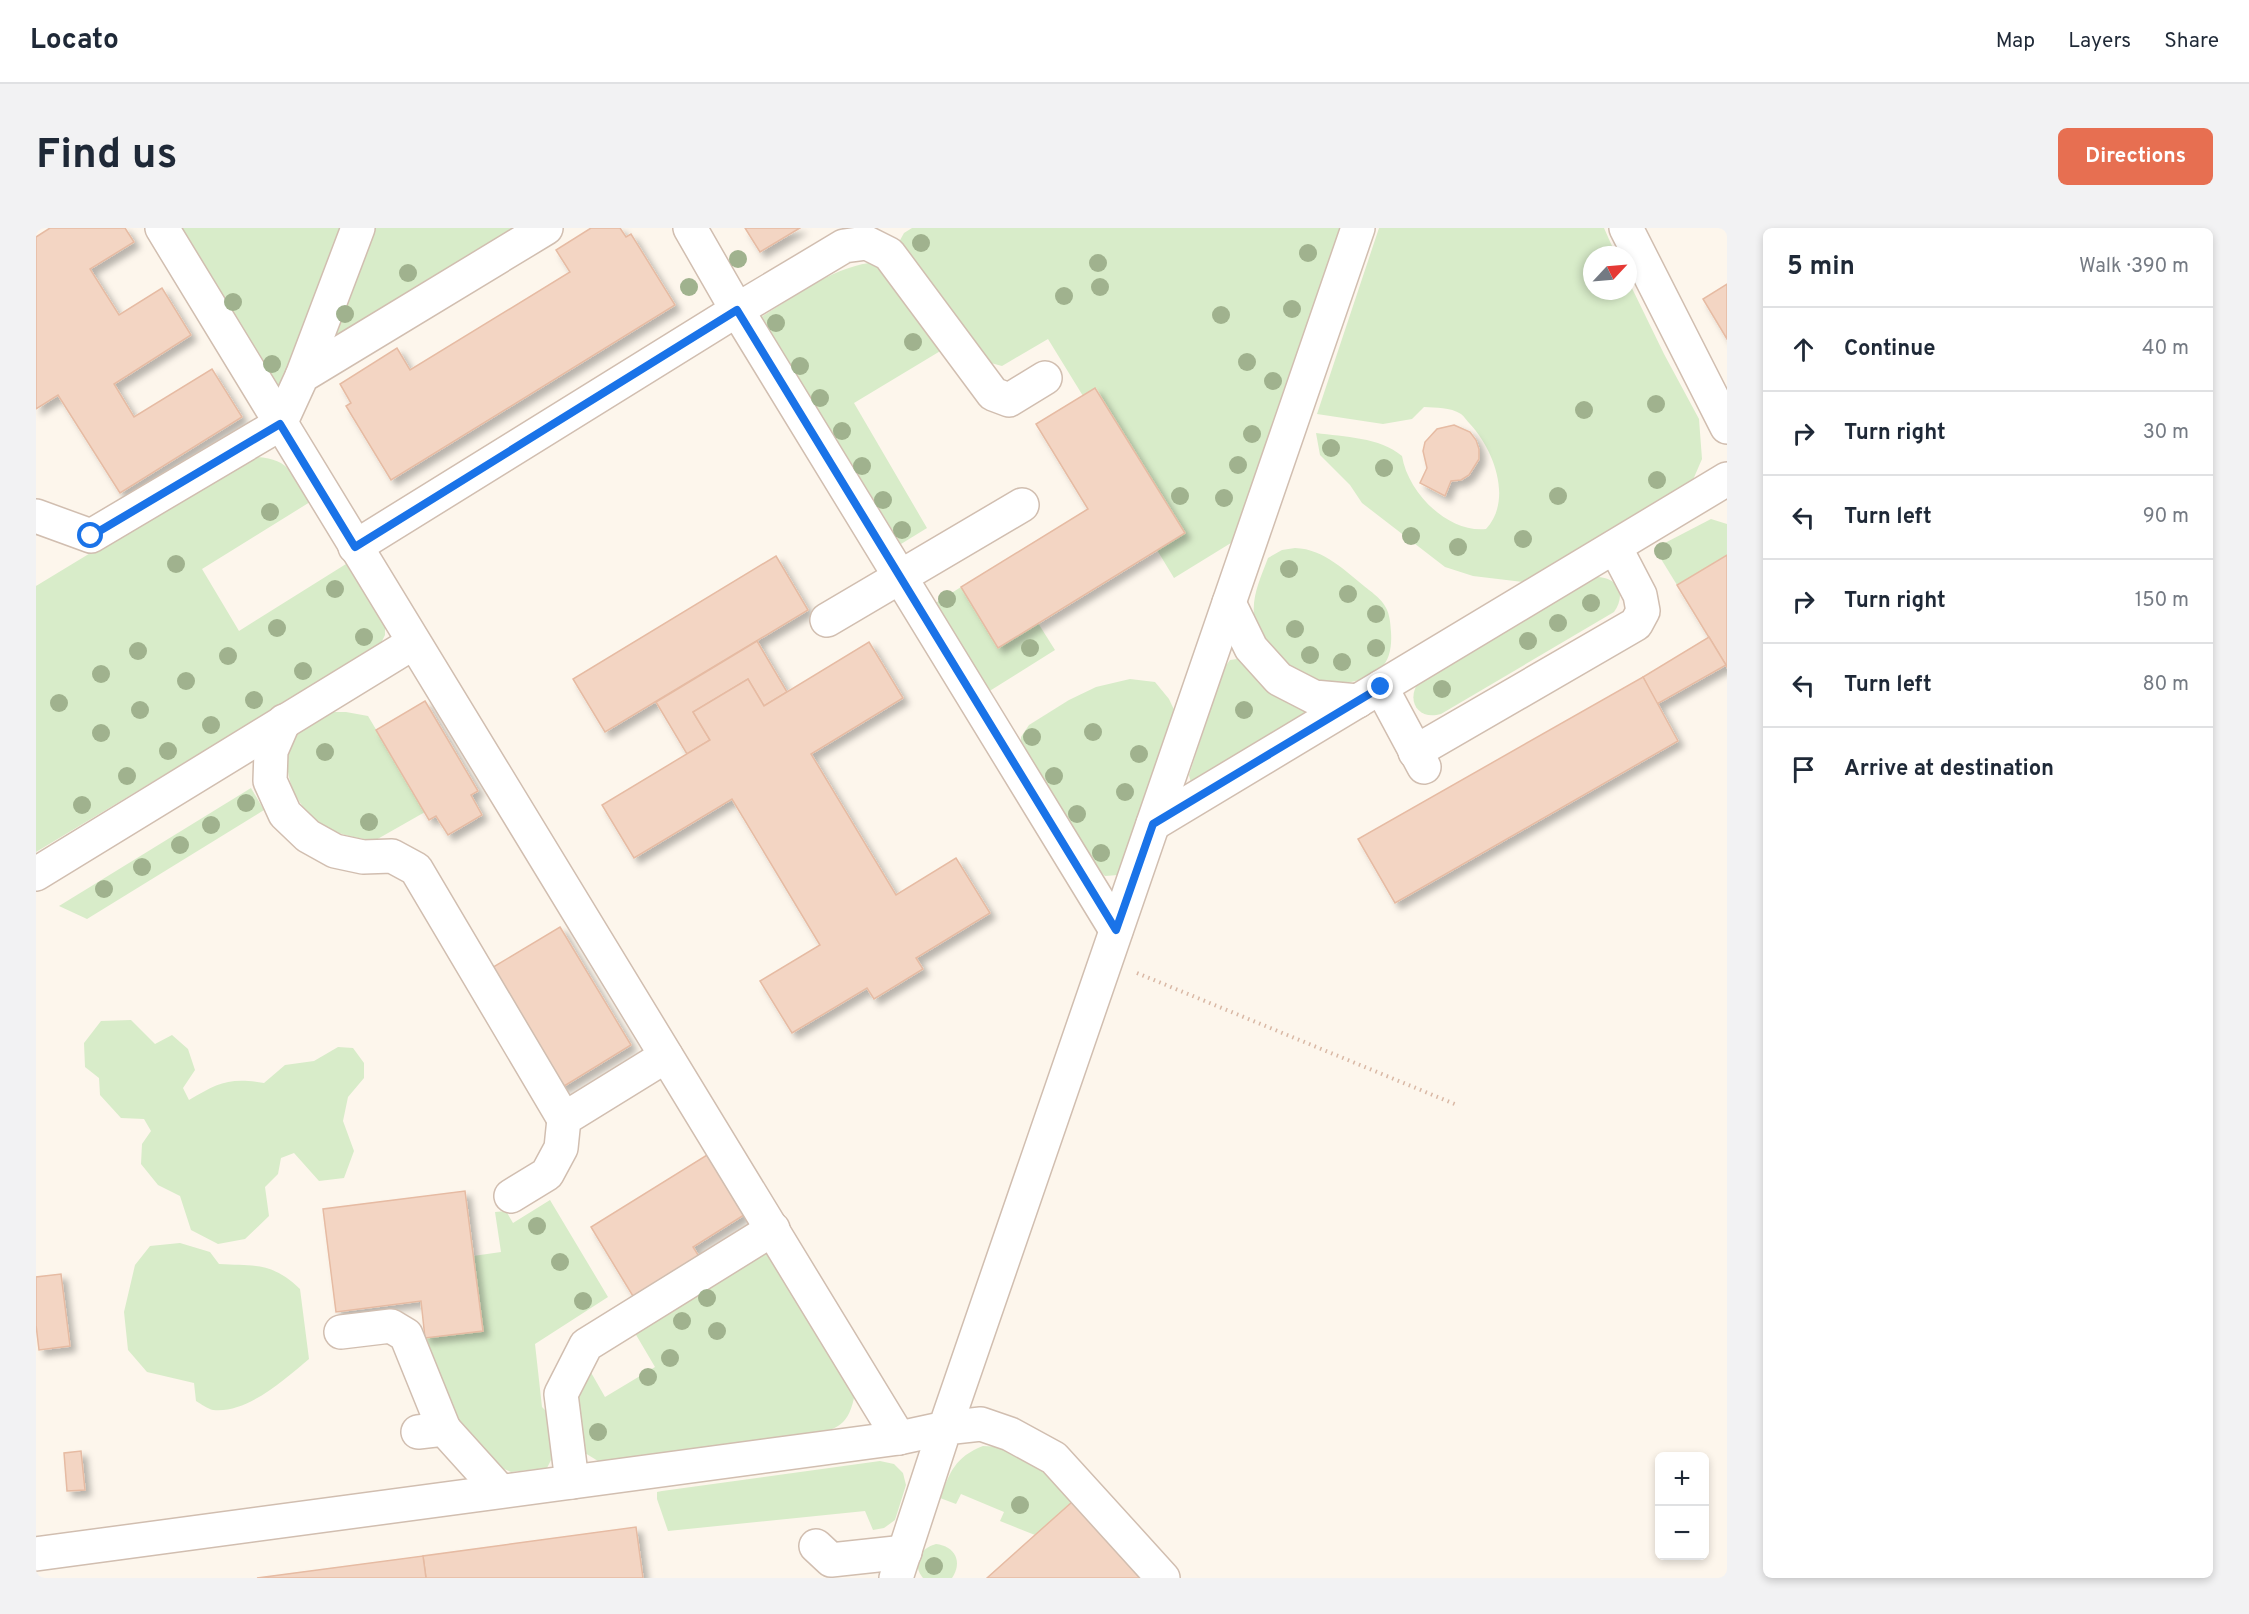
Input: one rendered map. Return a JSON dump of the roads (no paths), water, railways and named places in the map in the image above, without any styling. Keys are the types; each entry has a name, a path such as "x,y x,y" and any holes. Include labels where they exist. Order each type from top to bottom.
{"lane":[{"path":"162,228 899,1438"},
{"path":"36,516 91,536 280,424 302,376 358,228"},
{"path":"302,376 546,228"},
{"path":"690,228 737,310 900,577 1111,945"},
{"path":"816,1545 831,1560 901,1565 945,1428 1358,228"},
{"path":"1626,228 1727,426"},
{"path":"355,547 844,246 867,243 889,254 993,394 1009,400 1045,378"},
{"path":"1153,824 1727,479"},
{"path":"827,620 1022,505"},
{"path":"1369,694 1419,759 1636,624 1643,611 1640,595 1615,547"},
{"path":"1229,603 1251,648 1279,679 1314,697 1369,694"},
{"path":"36,874 413,643"},
{"path":"285,722 271,751 270,781 285,814 308,836 335,851 363,857 392,856 416,870 564,1119 561,1148 547,1174 511,1196"},
{"path":"564,1119 666,1056"},
{"path":"572,1482 561,1394 586,1345 773,1228"},
{"path":"341,1332 391,1326 406,1335 431,1431 500,1491"},
{"path":"41,1547 572,1482 899,1438 945,1428 981,1424 1010,1434 1054,1458 1163,1578"}]}
